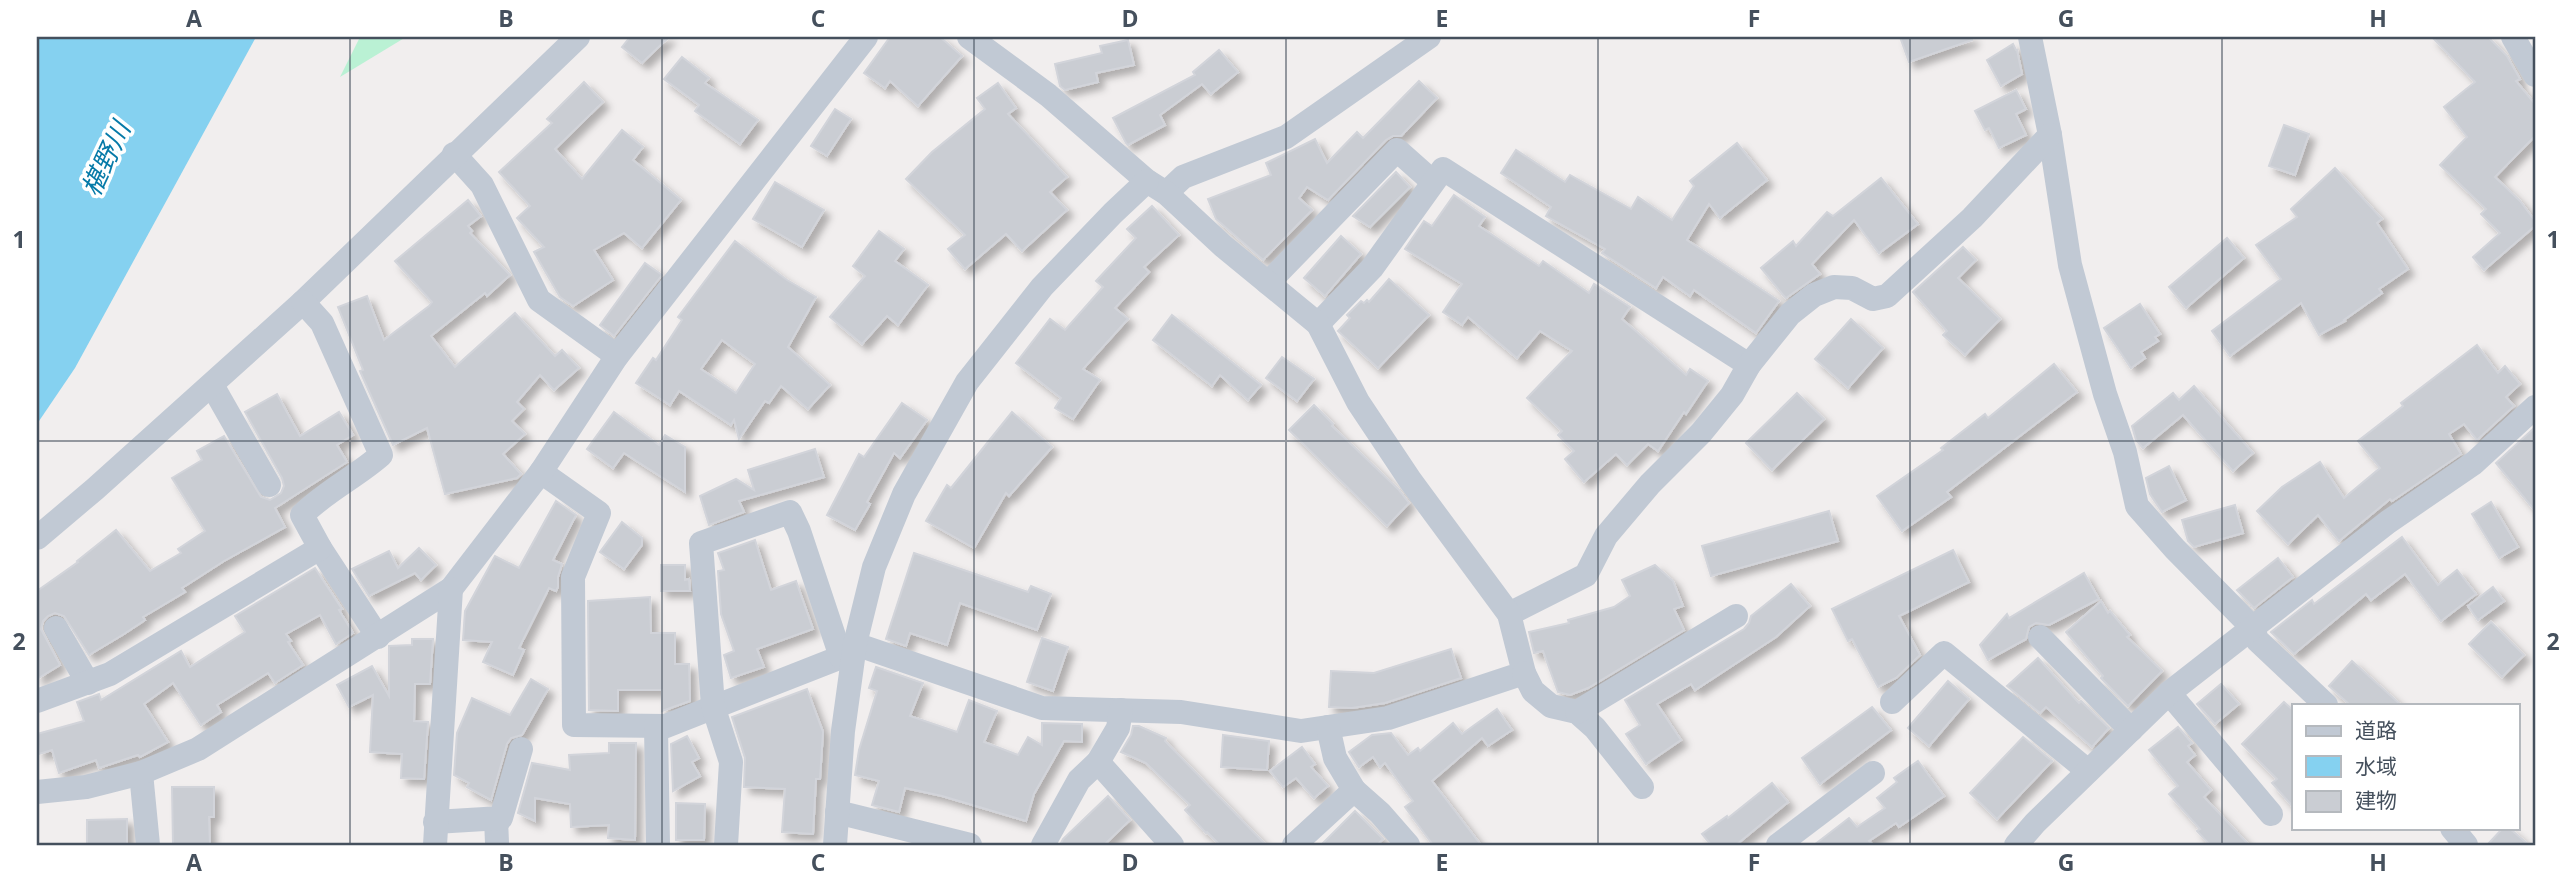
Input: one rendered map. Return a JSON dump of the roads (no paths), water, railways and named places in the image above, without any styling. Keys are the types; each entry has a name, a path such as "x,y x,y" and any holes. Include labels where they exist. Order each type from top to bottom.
{"street":[{"path":"37,538 303,302 578,37"},
{"path":"37,792 86,788 141,772 198,749 451,589 541,472 617,356 866,37"},
{"path":"969,37 1048,95 1318,324 1358,402 1410,480 1509,614 1524,673 1533,691 1551,706 1577,712 1595,729 1642,788"},
{"path":"835,845 850,651 874,567 904,494 967,382 1042,287 1112,213 1156,187 1286,136 1429,37"},
{"path":"2030,37 2050,135 2070,265 2105,394 2125,452 2137,506 2253,628 2258,640 2325,704"},
{"path":"2513,37 2535,75"},
{"path":"1509,614 1586,575 1606,536 1650,484 1701,433 1732,395 1749,365 1790,314 1814,295 1834,287 1852,288 1873,299 1887,296 1972,218 2050,135"},
{"path":"1268,282 1397,150 1433,182"},
{"path":"454,154 482,186 540,300 617,356"},
{"path":"1318,324 1372,268 1443,169 1749,365"},
{"path":"303,302 322,323 381,454 360,473 318,499 302,515 320,548 378,637"},
{"path":"212,385 269,485"},
{"path":"2016,845 2035,822 2169,693 2388,523 2474,463 2535,407"},
{"path":"541,472 599,513 573,577 574,725 666,726 850,651 1042,708 1181,712 1301,731 1388,718 1524,673"},
{"path":"726,845 731,762 713,706 701,543 790,512 850,651"},
{"path":"37,701 110,674 320,548"},
{"path":"451,589 435,834 497,831 521,749"},
{"path":"1577,712 1736,616"},
{"path":"56,628 88,682"},
{"path":"2040,637 2131,730"},
{"path":"1892,702 1944,653 2088,771"},
{"path":"2169,693 2271,814"},
{"path":"1043,845 1079,780 1098,762 1118,728 1121,710"},
{"path":"656,726 658,845"},
{"path":"1328,727 1335,758 1354,790 1380,813 1408,845"},
{"path":"1098,762 1171,845"},
{"path":"141,772 148,845"},
{"path":"1778,845 1873,773"},
{"path":"1294,845 1354,790"},
{"path":"837,812 970,845"},
{"path":"2454,830 2466,845"}],"water":[{"name":"椹野川","path":"37,37 256,37 75,368 37,424"}]}
